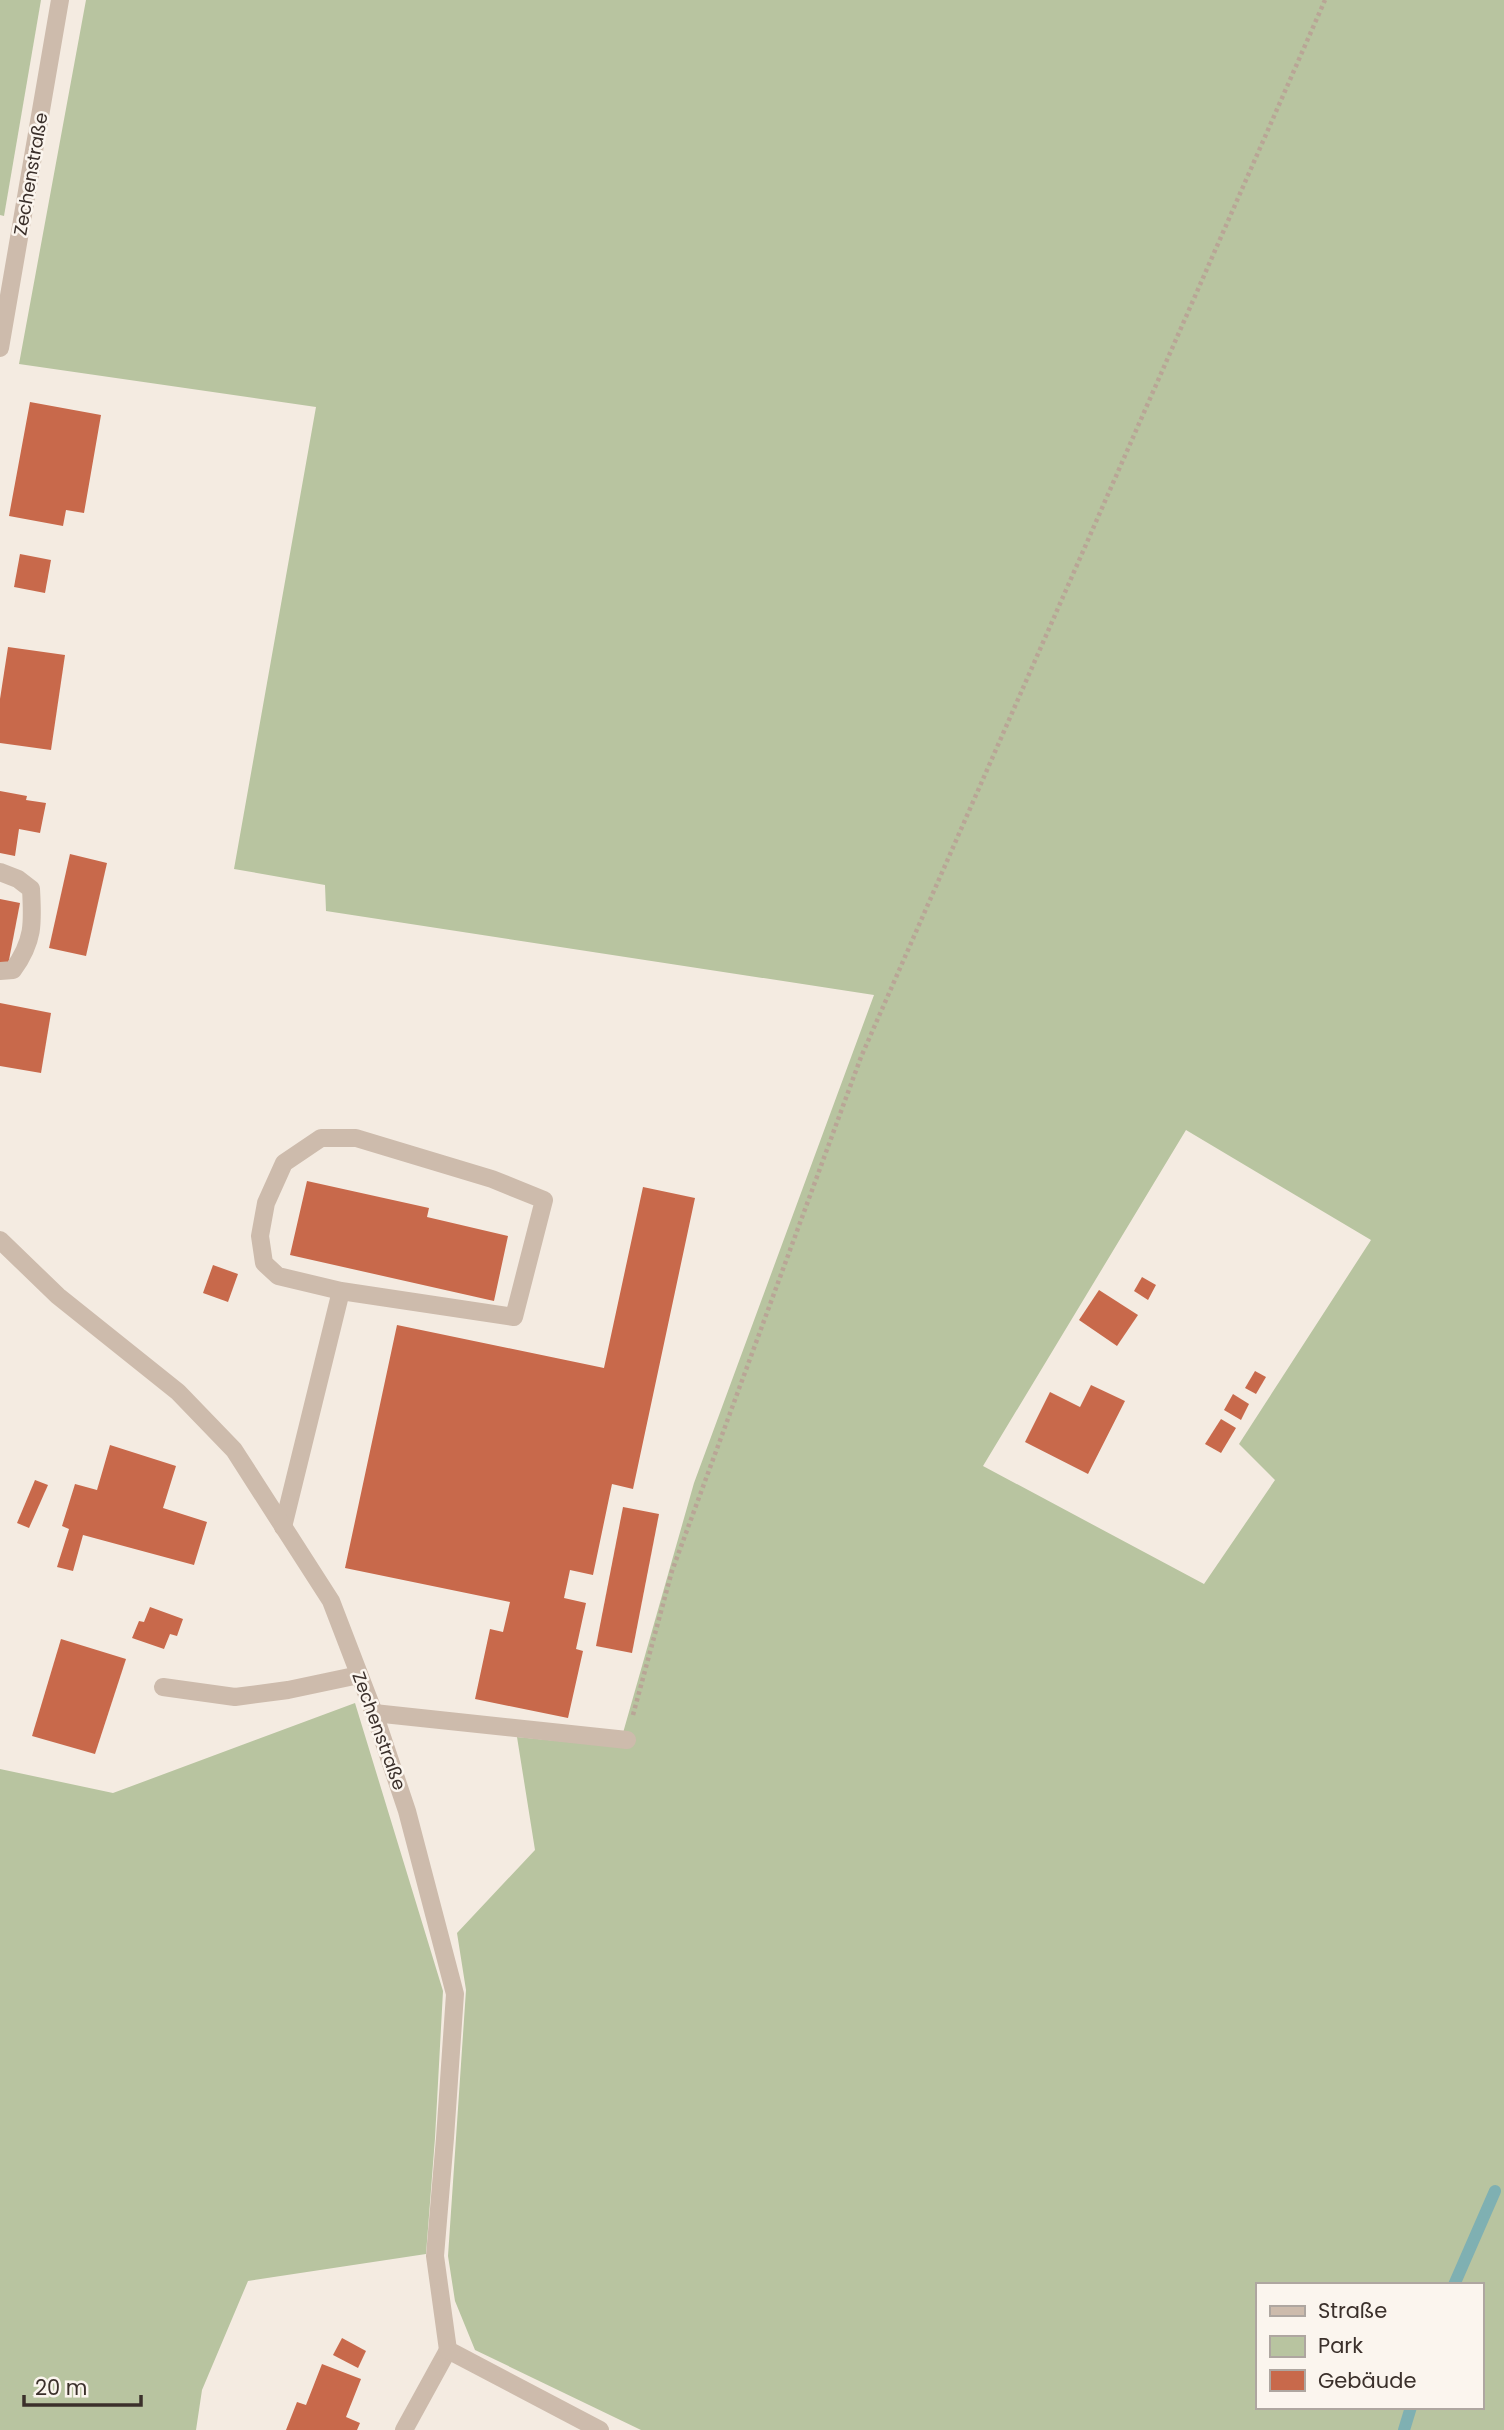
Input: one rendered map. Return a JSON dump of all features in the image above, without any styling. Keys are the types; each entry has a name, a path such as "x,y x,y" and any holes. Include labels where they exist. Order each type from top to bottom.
{"street":[{"name":"Zechenstraße","path":"0,348 60,0"},
{"path":"0,872 18,879 31,889 33,925 22,957 13,970 0,971"},
{"path":"321,1138 356,1138 492,1179 544,1200 514,1317 341,1291 278,1276 264,1263 260,1236 266,1203 285,1163 321,1138"},
{"name":"Zechenstraße","path":"0,1240 58,1296 178,1392 234,1450 331,1601 374,1713 407,1811 455,1994 435,2256 448,2350"},
{"path":"283,1527 341,1291"},
{"path":"163,1686 235,1697 359,1675"},
{"path":"374,1713 627,1740"},
{"path":"404,2430 448,2350 600,2430"}],"path":[{"path":"627,1740 672,1571 861,1057 1325,0"}],"green space":[{"path":"0,0 41,0 4,216 0,215"},
{"path":"86,0 1504,0 1504,2430 641,2430 475,2350 455,2301 448,2256 466,1990 457,1933 535,1850 517,1737 619,1747 694,1483 874,995 326,911 325,885 234,869 316,407 19,364","holes":["1186,1130 1371,1240 1239,1444 1275,1480 1204,1584 983,1466"]},
{"path":"355,1703 443,1991 426,2254 248,2281 202,2390 196,2430 0,2430 0,1769 113,1793"}],"building":[{"path":"30,402 101,415 84,513 66,510 63,526 9,516"},
{"path":"20,554 51,560 45,593 14,587"},
{"path":"8,647 65,655 51,750 0,743 0,699"},
{"path":"0,791 27,796 26,800 46,803 40,833 19,829 15,856 0,853"},
{"path":"70,854 107,863 86,956 49,948"},
{"path":"0,899 20,903 8,965 0,963"},
{"path":"0,1003 51,1013 41,1073 0,1066"},
{"path":"307,1181 429,1208 427,1217 508,1236 494,1301 290,1255"},
{"path":"643,1187 695,1198 633,1489 612,1484 593,1575 570,1570 564,1598 586,1603 576,1649 583,1651 568,1718 475,1699 490,1629 503,1632 510,1602 345,1568 397,1325 604,1368"},
{"path":"213,1265 238,1274 228,1302 203,1293"},
{"path":"1142,1277 1156,1285 1148,1300 1134,1291"},
{"path":"1099,1290 1138,1315 1117,1346 1079,1320"},
{"path":"1255,1371 1266,1377 1256,1394 1245,1388"},
{"path":"1091,1385 1125,1401 1088,1474 1025,1442 1050,1392 1080,1407"},
{"path":"1233,1394 1249,1404 1241,1420 1224,1410"},
{"path":"1221,1419 1236,1428 1221,1453 1205,1444"},
{"path":"110,1445 176,1466 163,1508 207,1522 194,1565 83,1535 73,1571 57,1567 69,1529 62,1526 75,1484 97,1490"},
{"path":"35,1480 48,1485 29,1528 17,1523"},
{"path":"623,1507 659,1514 632,1653 596,1646"},
{"path":"150,1607 183,1619 177,1636 170,1634 164,1649 132,1638 139,1621 144,1622"},
{"path":"61,1639 126,1659 95,1754 32,1736"},
{"path":"342,2338 366,2351 358,2368 333,2355"},
{"path":"322,2364 361,2379 346,2417 360,2423 357,2430 286,2430 297,2402 306,2405"}],"waterway":[{"path":"1455,2283 1495,2191"},
{"path":"1404,2430 1410,2409"}]}
